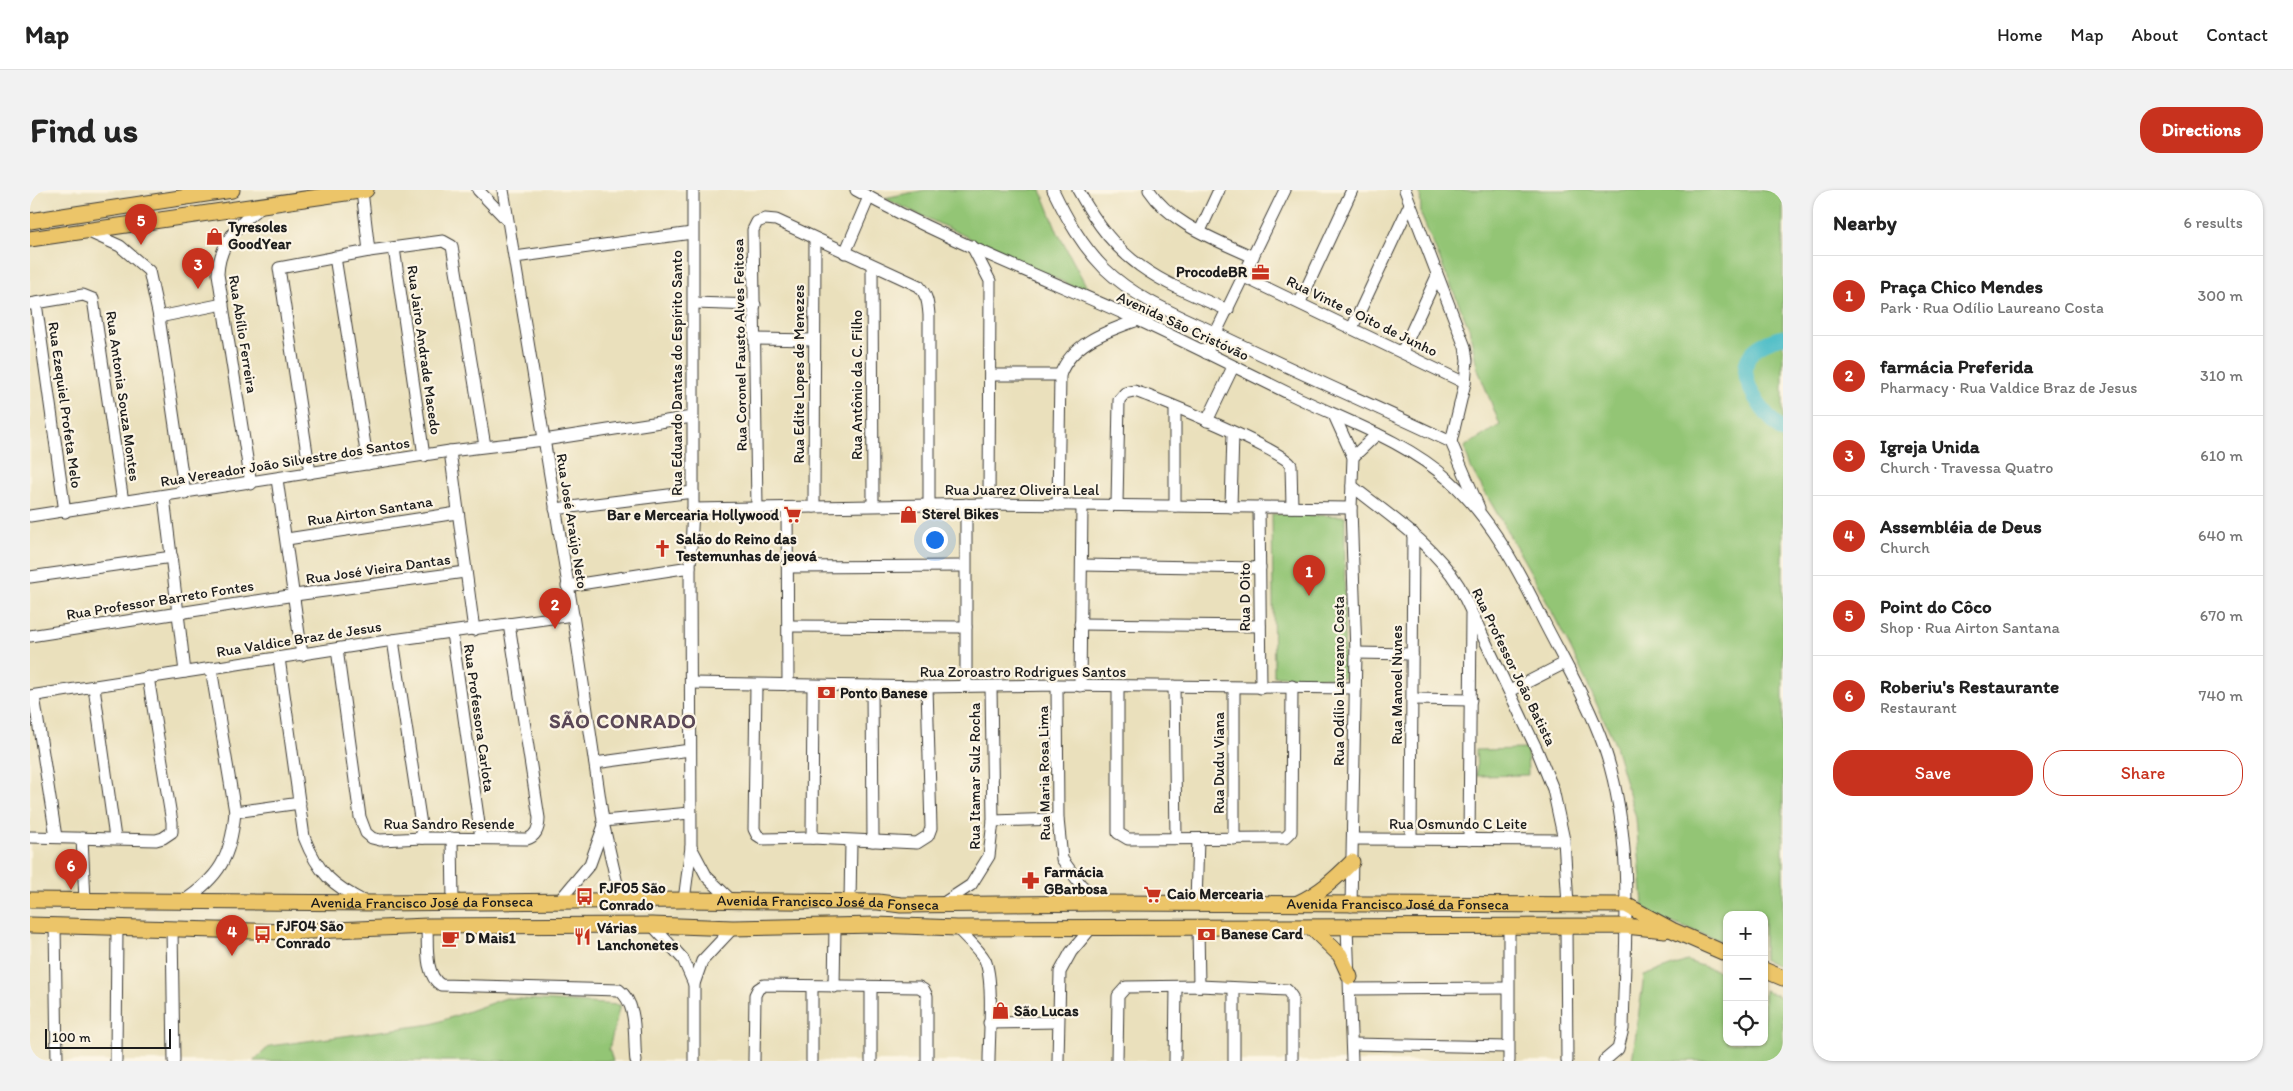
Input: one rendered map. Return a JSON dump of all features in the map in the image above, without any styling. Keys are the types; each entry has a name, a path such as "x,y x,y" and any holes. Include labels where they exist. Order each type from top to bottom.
{"main road":[{"path":"30,221 232,190"},
{"path":"30,239 89,232 364,190"},
{"path":"1292,905 1314,895 1330,884 1352,862"},
{"name":"Avenida Francisco José da Fonseca","path":"30,900 181,903 684,900 878,902 902,905 1196,903 1351,906 1626,906"},
{"path":"371,902 378,929"},
{"path":"876,925 882,912 878,902"},
{"path":"1245,926 1255,916 1255,912 1250,904"},
{"path":"1267,904 1264,914 1267,927"},
{"path":"894,926 889,921 890,913 902,905"},
{"path":"1626,906 1672,930 1723,952"},
{"name":"Avenida Francisco José da Fonseca","path":"30,925 288,932 427,926 652,925 734,928 876,925 957,928 1245,926 1312,928 1566,928 1625,926 1672,930"},
{"path":"1312,928 1340,955 1351,983"},
{"path":"1768,972 1783,978"}],"street":[{"path":"364,190 370,251"},
{"path":"478,190 507,220"},
{"name":"Rua José Araújo Neto","path":"503,190 572,615 603,824 620,901"},
{"name":"Rua Eduardo Dantas do Espírito Santo","path":"693,190 693,509 690,567 691,847 707,877 732,901"},
{"name":"Avenida São Cristóvão","path":"856,190 869,198 972,246 1138,320 1377,434 1422,459 1451,482 1481,514"},
{"name":"Avenida São Cristóvão","path":"1053,190 1070,225 1087,250 1105,269 1135,294 1451,442"},
{"path":"1078,190 1102,229 1136,265 1154,278 1228,310"},
{"path":"1200,231 1219,190"},
{"path":"1206,354 1285,190"},
{"path":"1300,302 1352,190"},
{"path":"1405,190 1465,347 1467,360 1466,383 1451,442 1481,514 1524,580 1565,663 1597,730 1612,774 1623,835 1626,906 1622,1036 1618,1049 1604,1061"},
{"path":"1151,191 1172,214 1200,231 1253,257"},
{"path":"845,253 869,198"},
{"path":"1352,328 1410,204"},
{"name":"Rua Abílio Ferreira","path":"251,484 223,304 219,262 237,227 264,205"},
{"name":"Rua Coronel Fausto Alves Feitosa","path":"757,508 753,230 756,222 765,219 776,220 815,240 920,286 928,298 929,504"},
{"path":"89,232 120,246 149,272 159,317 185,494"},
{"path":"515,257 692,233"},
{"name":"Rua Edite Lopes de Menezes","path":"814,508 815,240"},
{"path":"310,473 279,270 281,266 370,251 443,241 452,246 484,446"},
{"path":"972,246 990,281 989,504"},
{"name":"Rua Jairo Andrade Macedo","path":"394,248 424,456"},
{"path":"335,257 368,464"},
{"name":"Rua Antônio da C. Filho","path":"872,265 873,505"},
{"path":"1402,352 1437,276"},
{"name":"Rua Vinte e Oito de Junho","path":"1244,277 1300,302 1466,383"},
{"name":"Rua Antonia Souza Montes","path":"33,304 83,295 93,299 123,502"},
{"path":"694,303 755,305"},
{"name":"Rua Ezequiel Profeta Melo","path":"33,304 65,512"},
{"path":"159,317 223,304"},
{"path":"1058,505 1060,375 1063,366 1082,346 1109,331 1138,320"},
{"path":"756,339 814,340"},
{"path":"1207,421 1233,366"},
{"path":"991,375 1060,375"},
{"path":"1117,505 1119,400 1125,393 1134,391 1207,421 1290,462 1292,507"},
{"path":"1175,407 1175,506"},
{"path":"1334,415 1353,457 1377,434"},
{"name":"Rua Vereador João Silvestre dos Santos","path":"30,516 251,484 450,451 544,440 692,417"},
{"path":"1231,507 1233,433"},
{"path":"450,451 474,630"},
{"name":"Rua Odílio Laureano Costa","path":"1351,906 1356,653 1351,508 1353,457"},
{"path":"1451,482 1458,478 1460,462"},
{"path":"277,479 295,595 302,655"},
{"name":"Rua Professor João Batista","path":"1352,486 1413,532 1452,575 1471,611 1510,692 1553,789 1564,840 1568,905"},
{"path":"555,509 693,492"},
{"path":"164,497 185,672"},
{"name":"Rua Juarez Oliveira Leal","path":"693,509 814,508 929,504 1351,508"},
{"path":"966,504 966,686"},
{"path":"1080,686 1082,506"},
{"name":"Rua D Oito","path":"1259,507 1260,688"},
{"path":"787,508 788,685"},
{"name":"Rua Airton Santana","path":"287,539 457,513"},
{"name":"Rua Manoel Nunes","path":"1412,838 1413,532"},
{"path":"30,577 172,557"},
{"path":"1082,565 1260,568"},
{"path":"788,567 965,566"},
{"path":"567,586 690,567"},
{"name":"Rua José Vieira Dantas","path":"295,595 465,572"},
{"name":"Rua Professor Barreto Fontes","path":"30,636 295,595"},
{"path":"1469,840 1471,611"},
{"name":"Rua Valdice Braz de Jesus","path":"32,696 393,640 572,615"},
{"name":"Rua Sandro Resende","path":"337,650 363,828 372,838 380,840 423,838 527,839 535,834 539,826 509,624"},
{"path":"1080,624 1260,626"},
{"path":"789,626 966,627"},
{"name":"Rua Professora Carlota","path":"452,633 472,768 480,838"},
{"path":"393,640 423,838"},
{"path":"1356,653 1412,654"},
{"path":"279,658 304,837 317,865 326,878 371,902"},
{"path":"1510,692 1565,663"},
{"path":"181,903 202,889 223,864 233,835 235,812 211,668"},
{"path":"30,837 156,840 172,832 172,822 148,677"},
{"name":"Rua Zoroastro Rodrigues Santos","path":"691,683 927,687 1057,685 1355,688"},
{"path":"756,685 755,832 762,839 812,838 917,843 925,839 930,832 927,687"},
{"name":"Rua Maria Rosa Lima","path":"1057,685 1058,819 1063,862 1086,890 1103,903"},
{"path":"812,838 813,686"},
{"path":"872,686 872,842"},
{"path":"1174,686 1176,838"},
{"path":"1118,687 1118,833 1128,839 1234,839 1285,838 1292,832 1292,686"},
{"path":"94,687 115,838"},
{"name":"Rua Itamar Sulz Rocha","path":"942,904 970,885 990,856 993,821 991,687"},
{"name":"Rua Dudu Viana","path":"1234,688 1234,839"},
{"path":"32,696 56,837"},
{"path":"1413,699 1471,700"},
{"path":"595,764 690,750"},
{"path":"235,812 300,803"},
{"path":"560,900 590,864 603,824 690,812"},
{"path":"993,821 1058,819"},
{"path":"82,838 85,900"},
{"path":"452,838 453,902"},
{"path":"1196,903 1198,839"},
{"name":"Rua Osmundo C Leite","path":"1353,839 1564,840"},
{"path":"850,902 851,841"},
{"path":"684,900 691,847"},
{"path":"55,925 57,1061"},
{"path":"652,925 683,959 694,984"},
{"path":"116,926 116,1061"},
{"path":"427,926 430,972 435,982 441,985 619,990 625,994 631,1005 636,1061"},
{"path":"834,987 835,927"},
{"path":"1058,1061 1060,972 1071,952 1092,927"},
{"path":"1198,927 1199,986"},
{"path":"1347,927 1351,983 1352,1061"},
{"path":"172,928 174,1061"},
{"path":"694,1061 694,984 702,961 734,928"},
{"path":"957,928 984,958 987,964 989,980 989,1061"},
{"path":"1509,928 1509,1061"},
{"path":"1566,928 1567,1061"},
{"path":"1351,983 1508,988"},
{"path":"754,1061 755,995 758,989 764,985 812,987 910,986 924,990 927,996 927,1061"},
{"path":"1118,1061 1118,996 1120,992 1126,987 1199,986 1285,989 1291,994 1292,1061"},
{"path":"812,987 812,1061"},
{"path":"871,987 871,1061"},
{"path":"1175,1061 1176,987"},
{"path":"1234,988 1234,1061"},
{"path":"989,1023 1058,1022"},
{"path":"1352,1044 1508,1047"}],"green space":[{"path":"925,190 1041,190 1058,233 1091,295 884,198"},
{"path":"1420,190 1783,190 1783,968 1768,962 1768,911 1723,911 1723,942 1653,916 1643,905 1636,818 1613,739 1571,649 1538,585 1471,468 1464,447 1500,425 1477,367 1469,328 1421,215"},
{"path":"1272,514 1345,516 1344,678 1274,676"},
{"path":"1527,749 1528,775 1477,776 1476,750"},
{"path":"1687,961 1723,973 1723,1046 1768,1046 1768,992 1783,998 1783,1061 1632,1061 1644,976"},
{"path":"506,998 620,1005 609,1049 613,1061 253,1061 270,1046 432,1024"}],"waterway":[{"path":"1783,337 1763,344 1751,354 1746,365 1747,378 1752,392 1760,406 1783,432"}],"place":[{"name":"Tyresoles GoodYear","path":"214,236"},
{"name":"Point do Côco","path":"141,245"},
{"name":"ProcodeBR","path":"1261,272"},
{"name":"Igreja Unida","path":"198,289"},
{"name":"Sterel Bikes","path":"908,514"},
{"name":"Bar e Mercearia Hollywood","path":"793,515"},
{"name":"Salão do Reino das Testemunhas de jeová","path":"662,548"},
{"name":"Praça Chico Mendes","path":"1309,596"},
{"name":"farmácia Preferida","path":"555,629"},
{"name":"Ponto Banese","path":"826,693"},
{"name":"Farmácia GBarbosa","path":"1030,881"},
{"name":"Roberiu's Restaurante","path":"71,890"},
{"name":"Caio Mercearia","path":"1153,894"},
{"name":"FJF05 São Conrado","path":"585,897"},
{"name":"Banese Card","path":"1207,934"},
{"name":"FJF04 São Conrado","path":"262,935"},
{"name":"Várias Lanchonetes","path":"583,937"},
{"name":"D Mais1","path":"451,938"},
{"name":"Assembléia de Deus","path":"232,956"},
{"name":"São Lucas","path":"1000,1011"}],"district":[{"name":"SÃO CONRADO","path":"623,721"}]}
